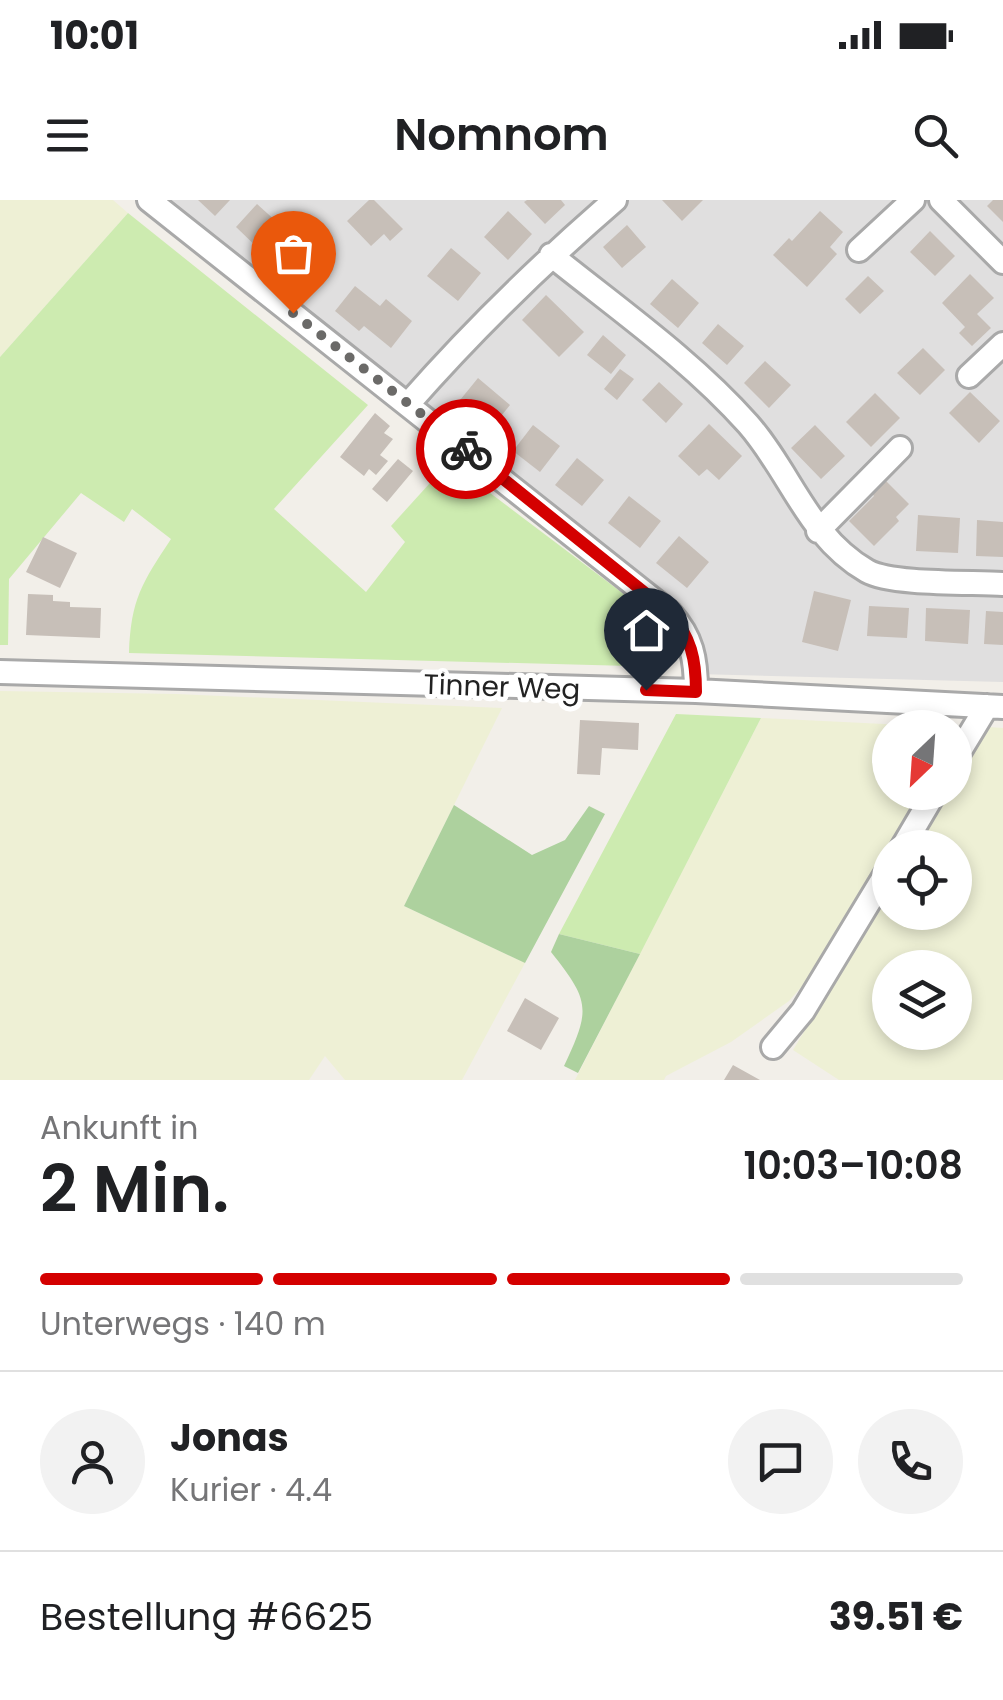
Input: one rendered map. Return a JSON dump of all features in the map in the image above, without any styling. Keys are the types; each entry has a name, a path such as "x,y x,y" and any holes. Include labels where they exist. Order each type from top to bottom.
{"street":[{"path":"149,200 670,613 685,630 693,649 696,692"},
{"path":"408,403 466,338 551,255 615,200"},
{"path":"859,250 913,200"},
{"path":"941,200 1003,262"},
{"path":"551,255 711,386 760,439 818,530 870,573 890,578 1003,584"},
{"path":"969,376 1003,344"},
{"path":"818,530 900,448"},
{"name":"Tinner Weg","path":"0,672 696,692 995,707"},
{"path":"972,737 995,707"},
{"path":"773,1048 804,1011 872,897"}],"shaded area":[{"path":"149,200 1003,200 1003,682 696,674 685,630"}],"green space":[{"path":"0,200 113,200 128,213 0,357"},
{"path":"128,213 368,405 274,509 366,592 405,542 391,526 449,462 653,616 671,639 667,667 129,653 132,619 140,592 171,539 132,509 124,522 81,493 9,579 8,645 0,645 0,357"},
{"path":"0,691 502,708 404,906 525,963 462,1080 345,1080 325,1056 309,1080 0,1080"},
{"path":"676,714 761,718 640,954 559,934"},
{"path":"761,718 872,723 872,810 913,810 901,830 872,830 872,879 821,965 789,1001 731,1042 664,1080 575,1080"},
{"path":"988,727 1003,728 1003,1080 839,1080 793,1050 872,919 872,930 972,930 972,830 925,830 938,810 972,810 972,754"},
{"path":"454,805 532,855 565,840 589,806 605,814 525,963 404,906"},
{"path":"559,934 640,954 578,1073 564,1066 579,1031 582,1006 573,982 551,952"}],"building":[{"path":"198,200 230,200 215,216"},
{"path":"369,200 374,200 403,229 390,241 384,234 371,246 347,221"},
{"path":"561,200 565,205 545,224 524,202"},
{"path":"662,200 703,200 682,221"},
{"path":"993,200 1003,200 1003,222 987,206"},
{"path":"257,204 288,232 266,256 236,227"},
{"path":"508,211 532,234 508,260 484,237"},
{"path":"820,211 843,232 830,247 837,254 807,287 773,255"},
{"path":"627,225 646,247 622,268 603,247"},
{"path":"930,231 955,256 935,276 910,252"},
{"path":"303,238 334,266 310,291 280,264"},
{"path":"451,248 481,273 458,301 427,276"},
{"path":"970,274 994,298 977,314 991,328 972,346 959,333 965,327 942,303"},
{"path":"868,276 884,291 860,314 845,299"},
{"path":"672,279 699,303 678,328 650,304"},
{"path":"355,286 380,306 386,299 412,321 391,348 364,326 359,331 335,311"},
{"path":"546,295 584,332 559,357 522,320"},
{"path":"718,324 744,346 727,365 702,343"},
{"path":"603,335 626,355 611,374 587,355"},
{"path":"923,348 945,370 920,395 897,373"},
{"path":"765,361 791,385 769,408 744,383"},
{"path":"620,369 634,379 617,400 604,389"},
{"path":"478,378 510,405 489,431 456,405"},
{"path":"659,382 683,404 666,423 642,400"},
{"path":"970,392 1000,421 979,443 949,413"},
{"path":"875,393 900,418 871,447 846,422"},
{"path":"375,413 390,426 384,433 393,439 380,455 388,461 376,475 369,469 364,476 340,457"},
{"path":"709,424 742,456 719,480 707,469 699,476 678,456"},
{"path":"533,425 560,446 540,472 513,451"},
{"path":"815,425 845,456 821,479 791,448"},
{"path":"577,458 604,480 582,506 555,485"},
{"path":"398,459 413,471 387,502 372,489"},
{"path":"884,479 909,504 896,517 899,521 874,546 849,521 874,496 871,492"},
{"path":"629,496 661,521 640,548 608,523"},
{"path":"918,515 960,518 958,553 916,551"},
{"path":"977,520 1003,522 1003,557 976,556"},
{"path":"679,536 709,562 687,588 656,563"},
{"path":"43,537 77,553 60,588 26,572"},
{"path":"814,591 851,600 838,651 802,642"},
{"path":"28,594 53,595 53,601 70,602 70,607 101,608 100,638 26,635"},
{"path":"869,606 909,608 907,638 867,636"},
{"path":"926,608 970,610 968,644 925,641"},
{"path":"986,611 1003,612 1003,645 984,644"},
{"path":"580,720 639,723 638,750 602,748 600,775 577,774"},
{"path":"525,998 559,1018 541,1050 507,1031"},
{"path":"733,1065 760,1080 724,1080"}],"way so far":[{"path":"293,313 466,449"}],"route":[{"path":"466,449 670,613 685,630 693,649 696,692 646,690"}]}
